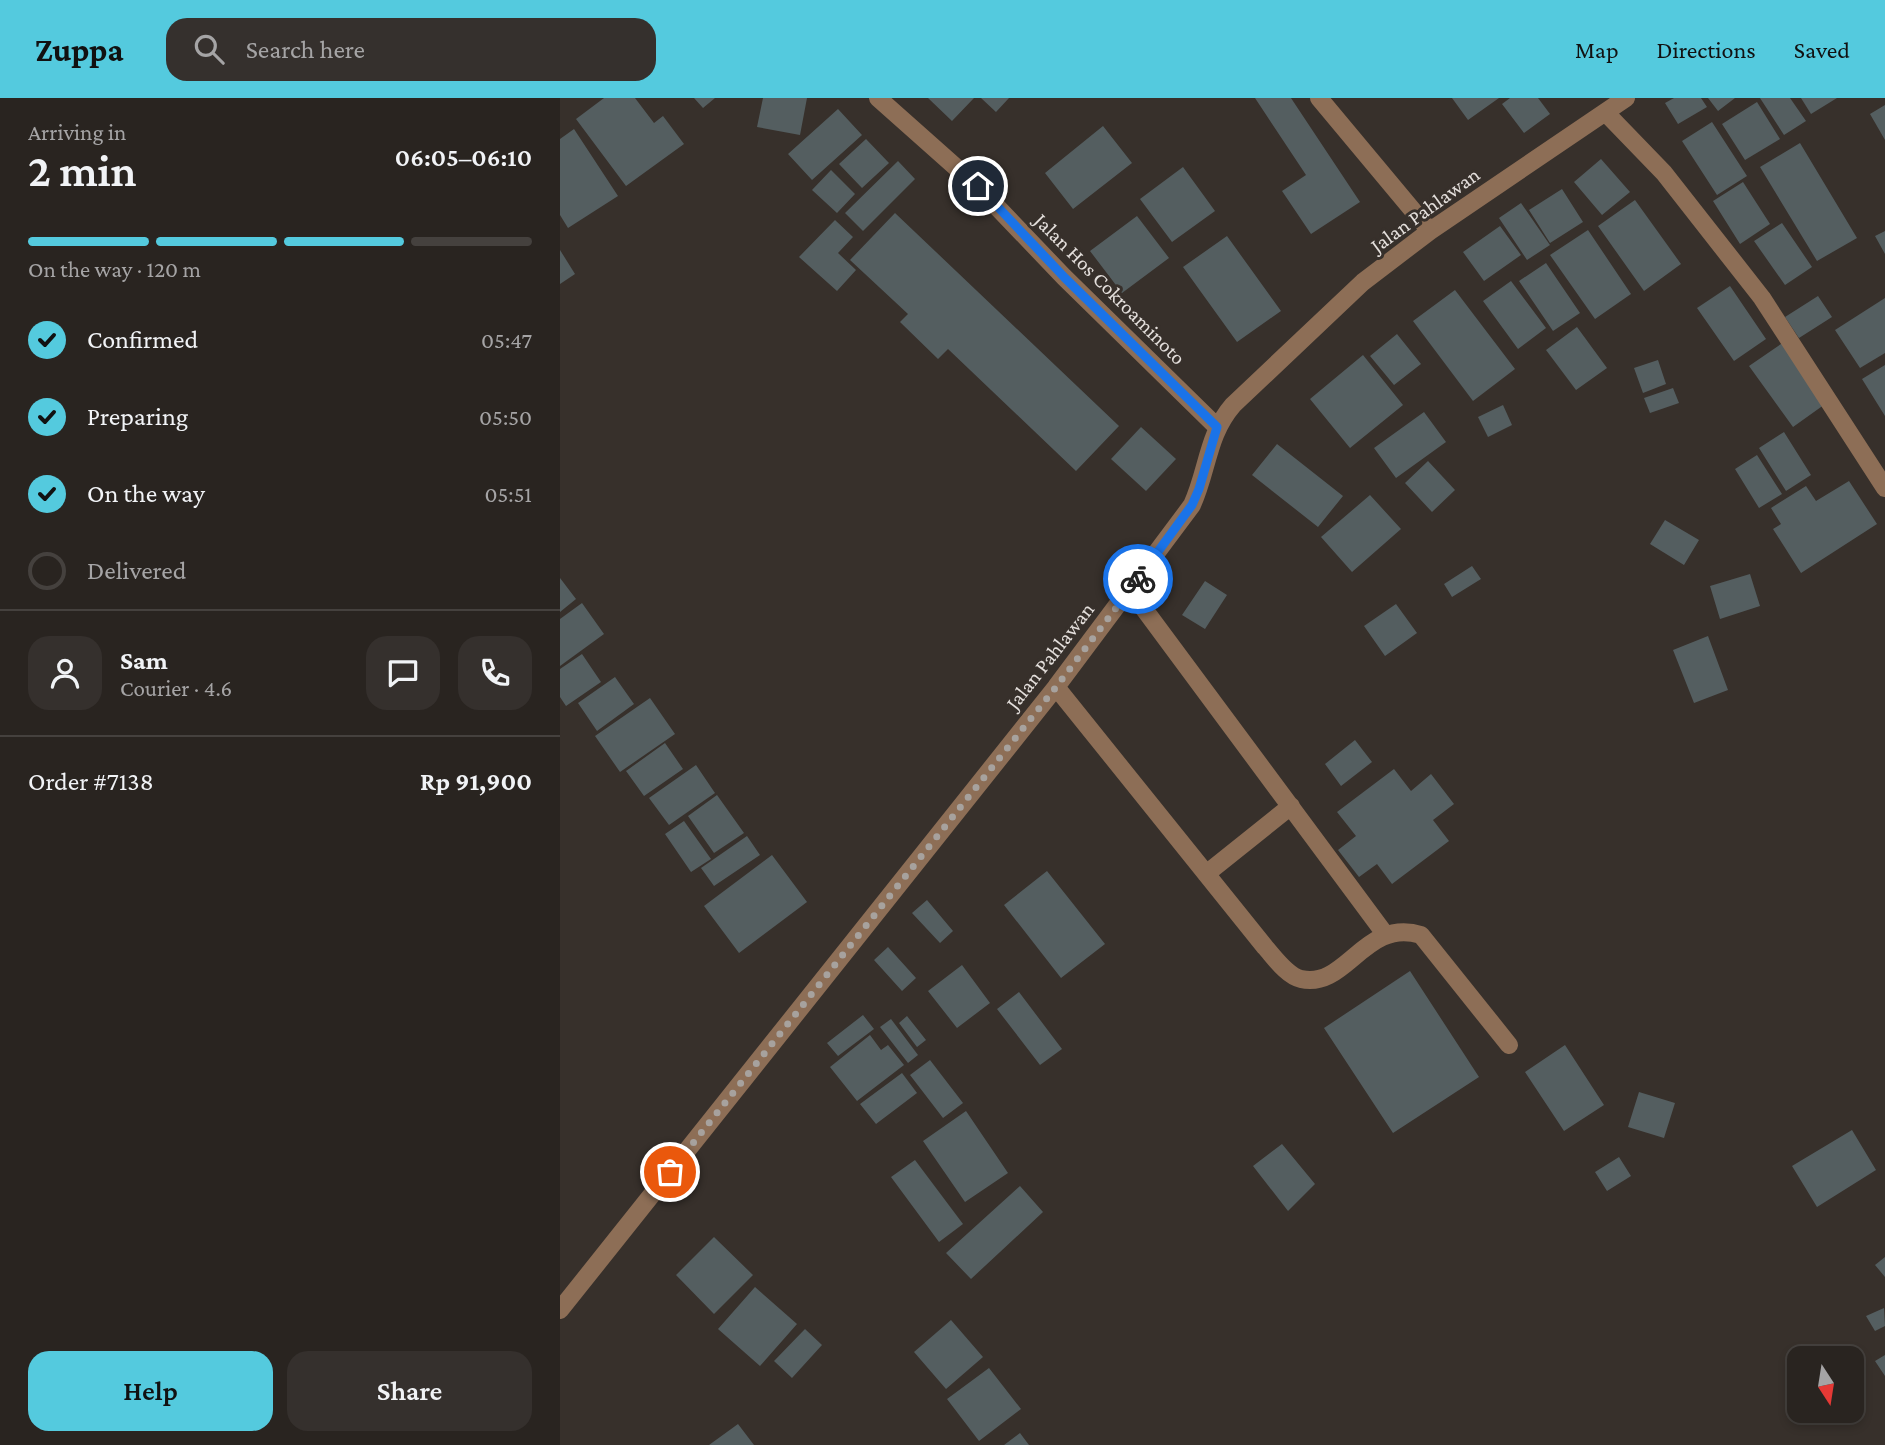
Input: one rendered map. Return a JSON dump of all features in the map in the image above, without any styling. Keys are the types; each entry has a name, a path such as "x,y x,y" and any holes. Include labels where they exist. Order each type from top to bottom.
{"street":[{"name":"Jalan Hos Cokroaminoto","path":"878,98 978,186 1065,278 1217,427"},
{"path":"1319,98 1430,231"},
{"name":"Jalan Pahlawan","path":"560,1310 1056,687 1130,590 1192,505 1217,427 1233,405 1363,282 1430,231 1626,98"},
{"path":"1606,113 1664,173 1762,298 1885,488"},
{"path":"1130,590 1385,934"},
{"path":"1056,687 1265,947 1299,979 1314,980 1332,974 1385,934 1409,931 1421,935 1509,1045"},
{"path":"1206,874 1291,806"}],"building":[{"path":"604,98 635,98 654,123 663,116 684,144 626,186 576,119"},
{"path":"694,98 715,98 703,108"},
{"path":"763,98 807,98 800,135 757,127"},
{"path":"928,98 974,98 952,121"},
{"path":"981,98 1009,98 996,112"},
{"path":"1255,98 1291,98 1360,202 1311,234 1282,191 1306,175"},
{"path":"1452,98 1499,98 1468,120"},
{"path":"1510,98 1538,98 1550,114 1524,133 1502,104"},
{"path":"1674,98 1701,98 1707,107 1678,124 1665,103"},
{"path":"1708,98 1735,98 1718,111"},
{"path":"1760,98 1790,98 1806,121 1784,135"},
{"path":"1801,98 1837,98 1811,114"},
{"path":"1757,102 1780,139 1745,160 1722,124"},
{"path":"1885,105 1885,140 1870,114"},
{"path":"838,109 862,135 812,180 788,154"},
{"path":"1712,122 1747,176 1717,195 1682,141"},
{"path":"1103,126 1132,163 1073,209 1045,173"},
{"path":"574,129 618,196 568,228 560,215 560,139"},
{"path":"866,139 889,163 862,188 839,164"},
{"path":"1800,143 1857,238 1817,261 1760,167"},
{"path":"1601,159 1630,192 1602,215 1574,182"},
{"path":"898,161 915,179 863,231 845,213"},
{"path":"1183,167 1215,211 1172,242 1140,199"},
{"path":"831,170 855,194 837,213 812,190"},
{"path":"1743,182 1770,224 1740,244 1713,201"},
{"path":"1562,189 1583,222 1550,243 1529,210"},
{"path":"1635,200 1681,264 1644,291 1598,226"},
{"path":"1521,203 1550,245 1527,260 1499,218"},
{"path":"895,213 1119,426 1076,471 948,349 938,359 900,322 908,314 850,260"},
{"path":"1137,216 1169,258 1122,293 1090,251"},
{"path":"835,220 853,237 838,253 856,270 837,291 799,257"},
{"path":"1782,223 1812,267 1785,285 1754,241"},
{"path":"1500,226 1521,255 1484,281 1463,252"},
{"path":"1588,230 1631,294 1595,319 1550,255"},
{"path":"1885,231 1885,254 1875,236"},
{"path":"1227,236 1281,311 1237,342 1183,267"},
{"path":"560,250 575,274 560,284"},
{"path":"1546,263 1580,313 1553,331 1519,281"},
{"path":"1511,281 1546,328 1518,349 1483,301"},
{"path":"1730,286 1766,339 1734,361 1697,308"},
{"path":"1455,290 1515,369 1473,401 1413,321"},
{"path":"1818,296 1832,317 1799,338 1785,317"},
{"path":"1885,298 1885,353 1860,368 1835,330"},
{"path":"1577,327 1607,368 1576,390 1546,350"},
{"path":"1397,334 1421,364 1394,385 1370,356"},
{"path":"1784,342 1828,402 1793,427 1749,366"},
{"path":"1363,355 1403,405 1350,448 1310,399"},
{"path":"1658,360 1666,384 1643,393 1634,368"},
{"path":"1885,365 1885,416 1862,379"},
{"path":"1673,388 1679,403 1650,413 1644,398"},
{"path":"1503,405 1512,425 1488,437 1478,417"},
{"path":"1424,412 1446,442 1396,478 1374,448"},
{"path":"1141,427 1176,459 1146,491 1111,459"},
{"path":"1784,432 1811,475 1786,491 1759,448"},
{"path":"1277,444 1343,496 1318,527 1252,475"},
{"path":"1757,455 1782,494 1759,508 1735,469"},
{"path":"1428,461 1455,490 1432,512 1405,483"},
{"path":"1849,481 1877,524 1801,573 1773,529 1781,524 1771,508 1806,486 1816,501"},
{"path":"1370,495 1401,529 1352,572 1321,537"},
{"path":"1665,520 1699,540 1684,565 1650,544"},
{"path":"1472,566 1481,579 1452,597 1444,584"},
{"path":"1750,574 1760,606 1720,619 1710,586"},
{"path":"560,578 576,599 560,612"},
{"path":"1205,581 1227,595 1205,629 1182,615"},
{"path":"582,603 604,634 560,666 560,619"},
{"path":"1396,604 1417,633 1385,656 1364,626"},
{"path":"1708,636 1728,690 1694,703 1673,650"},
{"path":"582,654 601,682 566,706 560,697 560,669"},
{"path":"615,677 634,704 597,731 578,703"},
{"path":"650,698 675,734 620,772 595,736"},
{"path":"1355,740 1372,762 1341,786 1325,764"},
{"path":"665,743 683,769 644,796 626,771"},
{"path":"696,765 715,793 669,825 649,798"},
{"path":"1394,769 1411,791 1431,774 1454,804 1433,820 1449,841 1392,884 1377,864 1359,877 1338,850 1356,836 1337,812"},
{"path":"717,795 744,833 714,853 688,816"},
{"path":"684,821 711,859 691,872 665,834"},
{"path":"747,836 760,855 714,886 701,868"},
{"path":"772,855 807,902 739,953 704,906"},
{"path":"1047,871 1105,944 1061,978 1004,905"},
{"path":"927,900 953,931 940,943 912,913"},
{"path":"888,947 916,978 902,991 874,960"},
{"path":"962,965 990,1003 957,1028 928,991"},
{"path":"1410,971 1479,1077 1393,1133 1324,1028"},
{"path":"1019,992 1062,1049 1040,1065 997,1009"},
{"path":"863,1015 874,1029 838,1056 827,1043"},
{"path":"907,1016 926,1040 917,1047 899,1023"},
{"path":"891,1019 918,1055 908,1063 880,1027"},
{"path":"870,1035 881,1050 888,1045 904,1065 857,1101 830,1067"},
{"path":"1565,1045 1604,1105 1564,1131 1525,1072"},
{"path":"930,1060 963,1103 943,1118 910,1075"},
{"path":"902,1073 917,1093 876,1124 860,1104"},
{"path":"1639,1092 1675,1103 1664,1138 1628,1127"},
{"path":"966,1111 1008,1173 965,1202 923,1141"},
{"path":"1852,1130 1876,1170 1817,1207 1792,1166"},
{"path":"1282,1144 1315,1184 1288,1211 1253,1166"},
{"path":"1619,1157 1631,1176 1607,1191 1595,1172"},
{"path":"915,1160 963,1224 939,1242 891,1177"},
{"path":"1020,1186 1043,1212 971,1279 946,1253"},
{"path":"714,1237 753,1275 714,1314 676,1275"},
{"path":"1885,1257 1885,1277 1875,1265"},
{"path":"755,1287 797,1324 760,1366 718,1329"},
{"path":"1884,1308 1885,1326 1875,1331 1866,1316"},
{"path":"951,1320 983,1357 946,1389 914,1352"},
{"path":"805,1329 822,1345 792,1378 774,1361"},
{"path":"1885,1355 1885,1376 1875,1361"},
{"path":"989,1368 1021,1409 979,1441 947,1399"},
{"path":"738,1424 754,1445 709,1445"},
{"path":"1020,1433 1029,1445 1004,1445"}],"way so far":[{"path":"670,1172 1056,687 1073,661 1138,579"}],"route":[{"path":"978,186 1065,278 1217,427 1192,505 1138,579"}]}
